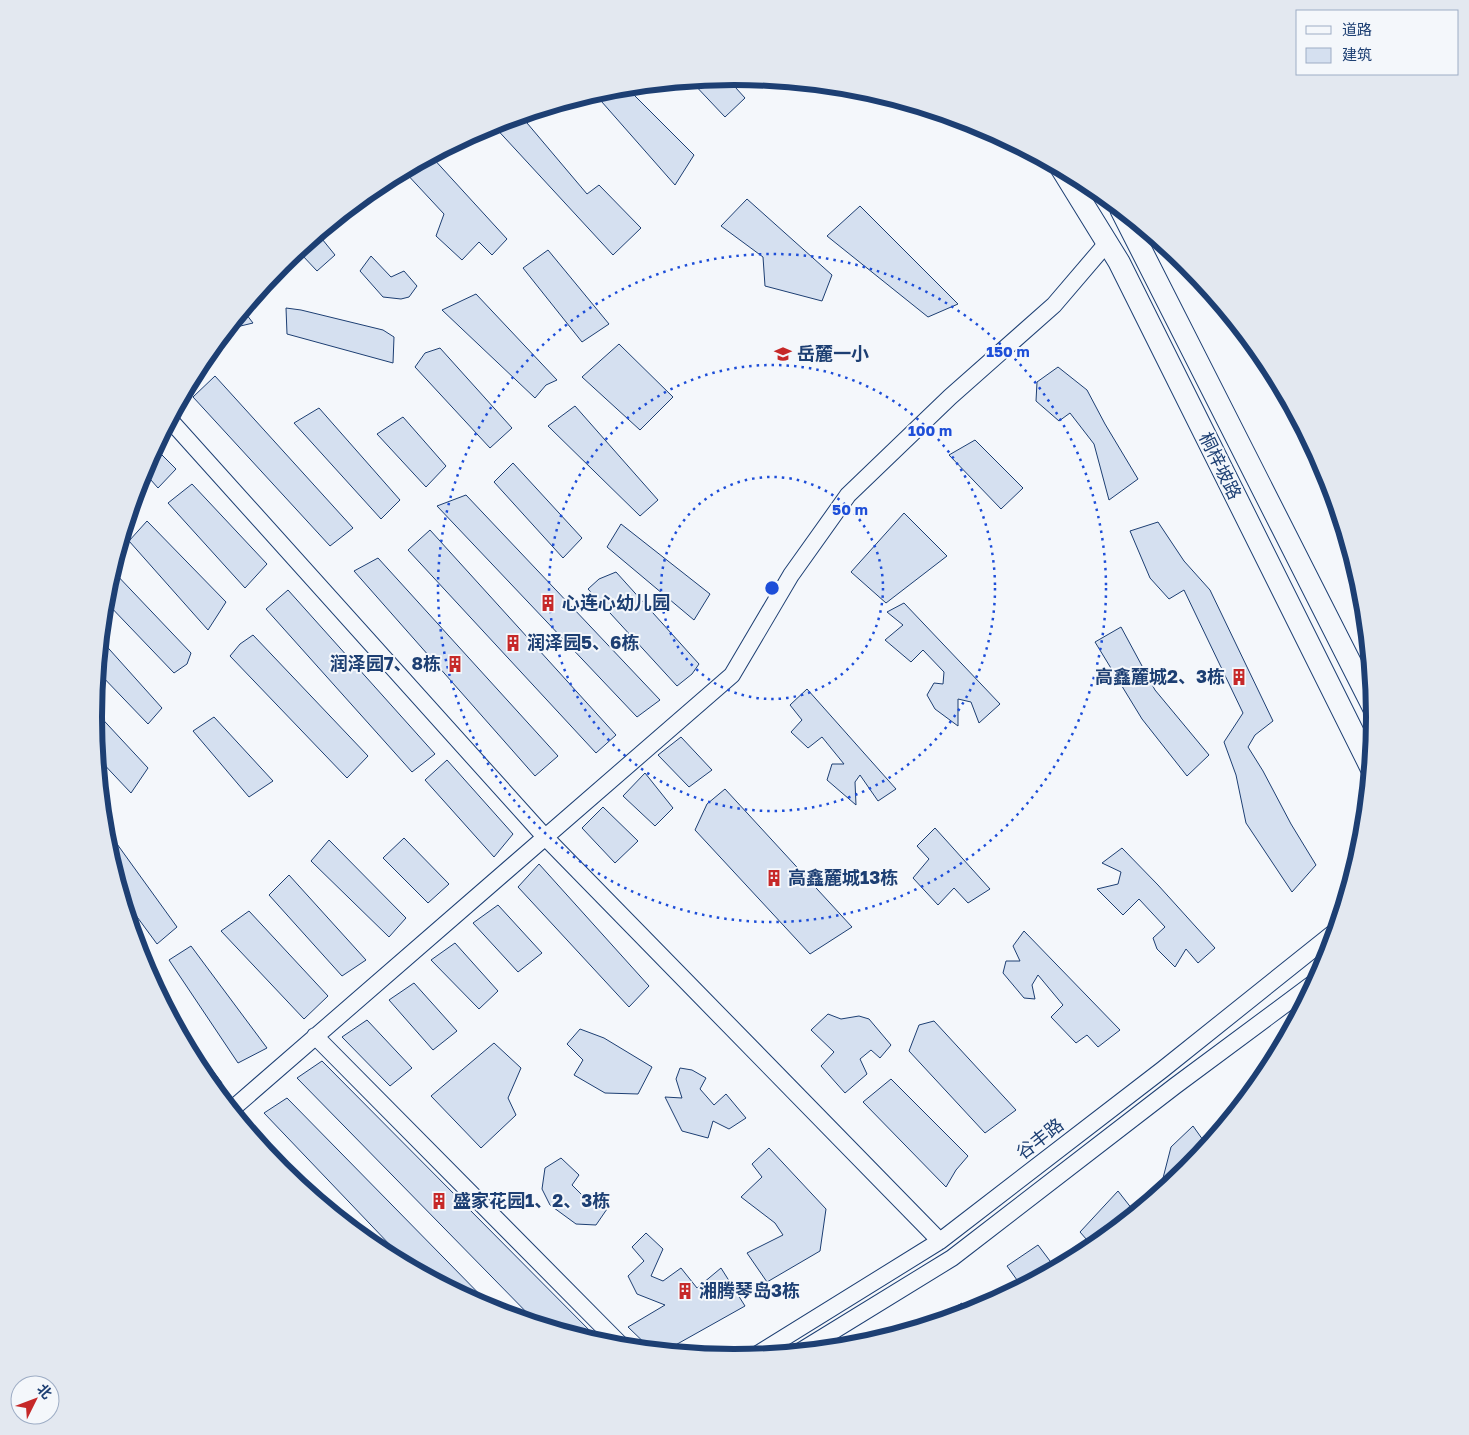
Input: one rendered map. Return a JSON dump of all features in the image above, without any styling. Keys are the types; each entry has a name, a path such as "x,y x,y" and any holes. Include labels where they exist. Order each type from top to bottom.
{"main road":[{"name":"桐梓坡路","path":"1069,182 1124,271 1366,758"},
{"name":"桐梓坡路","path":"1129,223 1366,694"}],"street":[{"path":"236,1106 732,675 791,575 848,495 950,396 1054,305 1107,242"},
{"path":"174,425 545,837 940,1241"},
{"name":"谷丰路","path":"765,1349 940,1241 1162,1070 1327,938"},
{"path":"809,1346 952,1258 1174,1086 1306,988"},
{"path":"316,1036 615,1339"}],"building":[{"path":"733,85 745,98 725,117 696,86"},
{"path":"632,93 694,155 675,185 600,100"},
{"path":"531,119 527,123 587,194 599,185 641,228 613,255 498,131"},
{"path":"435,161 507,239 492,255 479,242 462,260 436,236 444,214 409,176"},
{"path":"747,199 832,275 822,301 765,286 763,257 721,226"},
{"path":"860,206 958,304 928,317 827,236"},
{"path":"322,238 335,255 317,271 302,256"},
{"path":"548,250 609,324 582,342 523,268"},
{"path":"371,256 391,277 404,271 417,286 409,297 401,299 383,297 360,271"},
{"path":"476,294 557,380 546,385 535,398 442,310"},
{"path":"286,308 383,330 394,337 393,363 287,334"},
{"path":"247,315 253,323 237,327"},
{"path":"619,344 673,397 640,430 582,377"},
{"path":"440,348 512,428 490,448 415,367 425,353"},
{"path":"1058,367 1087,390 1138,479 1109,500 1094,444 1070,413 1059,421 1036,401 1037,382"},
{"path":"215,376 353,528 330,546 193,397"},
{"path":"575,406 658,500 640,516 548,426"},
{"path":"319,408 400,500 381,519 294,423"},
{"path":"403,417 446,466 426,487 377,434"},
{"path":"975,440 1023,488 1001,509 949,455"},
{"path":"160,453 176,469 158,488 149,478"},
{"path":"513,463 582,538 563,558 494,482"},
{"path":"192,484 267,564 245,588 168,503"},
{"name":"心连心幼儿园","path":"466,495 660,700 637,717 437,506"},
{"path":"904,513 947,556 886,603 851,572"},
{"path":"147,521 226,602 208,630 129,541"},
{"name":"高鑫麓城2、3栋","path":"1158,522 1184,561 1210,590 1273,721 1255,735 1248,747 1316,865 1292,892 1246,823 1236,775 1224,742 1243,713 1184,590 1169,599 1150,578 1130,531"},
{"path":"621,524 710,594 694,620 607,547"},
{"name":"润泽园5、6栋","path":"430,530 616,735 596,753 408,550"},
{"name":"润泽园7、8栋","path":"378,558 558,756 535,776 354,571"},
{"path":"616,572 699,664 692,674 677,686 588,589 599,579"},
{"path":"118,577 191,653 187,664 174,673 112,608"},
{"path":"288,590 435,754 412,772 266,609"},
{"path":"904,603 1000,704 979,723 971,702 958,699 958,726 935,709 927,695 934,683 943,684 944,672 923,650 911,662 885,640 903,625 887,612"},
{"path":"1121,627 1155,690 1209,755 1187,776 1142,719 1095,642"},
{"path":"253,635 368,756 347,778 230,656 240,644"},
{"path":"106,646 162,708 148,724 103,677"},
{"path":"807,689 896,789 878,801 860,775 855,782 856,805 827,780 832,764 844,764 822,737 808,748 791,732 802,720 790,705"},
{"path":"214,717 273,781 249,797 193,731"},
{"path":"102,719 148,768 131,793 103,764"},
{"path":"681,737 712,770 689,787 658,755"},
{"path":"447,760 513,834 494,857 425,780"},
{"path":"645,773 673,808 655,826 623,796"},
{"name":"高鑫麓城13栋","path":"725,789 852,927 810,954 695,830 707,804"},
{"path":"603,807 638,841 615,863 582,828"},
{"path":"935,828 990,889 968,903 954,888 938,905 913,878 929,859 917,846"},
{"path":"404,838 449,884 428,903 383,858"},
{"path":"114,839 177,927 157,944 133,912"},
{"path":"329,840 406,918 389,937 311,861"},
{"path":"1122,848 1215,948 1198,963 1186,949 1175,967 1157,949 1153,938 1165,927 1139,899 1123,915 1097,889 1118,884 1121,872 1102,863"},
{"path":"539,864 649,986 629,1007 518,887"},
{"path":"289,875 366,960 342,976 269,895"},
{"path":"498,905 542,953 518,972 473,923"},
{"path":"249,911 328,996 304,1019 221,931"},
{"path":"1024,931 1120,1030 1098,1047 1087,1035 1076,1043 1051,1017 1063,1005 1038,975 1032,985 1035,999 1024,998 1003,973 1006,961 1020,961 1013,946"},
{"path":"455,943 498,991 479,1009 431,960"},
{"path":"191,946 267,1048 238,1063 169,960"},
{"path":"414,983 457,1031 433,1050 389,1000"},
{"path":"828,1014 841,1019 859,1016 869,1019 891,1045 880,1058 871,1050 860,1059 867,1074 845,1093 821,1066 834,1052 811,1030"},
{"path":"367,1020 412,1068 390,1086 342,1037"},
{"path":"934,1021 1016,1110 985,1133 909,1051 919,1025"},
{"path":"580,1029 604,1038 652,1067 638,1094 605,1093 574,1075 583,1060 567,1044"},
{"path":"494,1043 521,1068 508,1098 516,1115 481,1148 431,1096"},
{"path":"197,1049 222,1083 220,1085"},
{"name":"盛家花园1、2、3栋","path":"322,1061 592,1333 530,1316 297,1078"},
{"path":"680,1068 692,1070 706,1078 700,1089 714,1105 726,1094 746,1118 729,1129 713,1121 708,1138 682,1131 665,1097 682,1098 676,1079"},
{"path":"891,1079 968,1156 956,1170 946,1187 863,1102"},
{"path":"287,1098 483,1298 455,1285 396,1251 264,1113"},
{"path":"1193,1126 1204,1141 1163,1183 1162,1182 1171,1147"},
{"path":"769,1148 826,1209 820,1251 767,1282 747,1253 783,1235 775,1223 741,1197 762,1177 752,1164"},
{"path":"561,1158 579,1175 572,1185 584,1197 598,1192 607,1209 596,1225 576,1224 550,1205 542,1189 545,1168"},
{"path":"1118,1191 1132,1209 1088,1241 1080,1232"},
{"name":"湘腾琴岛3栋","path":"646,1233 663,1249 651,1276 663,1281 681,1268 697,1288 721,1268 745,1306 672,1347 646,1344 628,1327 665,1305 637,1294 628,1276 644,1261 632,1247"},
{"path":"1038,1245 1052,1264 1019,1282 1007,1266"},
{"path":"962,1303 964,1307 945,1314"}],"place":[{"name":"岳麓一小","path":"783,354"},
{"name":"心连心幼儿园","path":"548,603"},
{"name":"润泽园5、6栋","path":"513,643"},
{"name":"润泽园7、8栋","path":"455,664"},
{"name":"高鑫麓城2、3栋","path":"1239,677"},
{"name":"高鑫麓城13栋","path":"774,878"},
{"name":"盛家花园1、2、3栋","path":"439,1201"},
{"name":"湘腾琴岛3栋","path":"685,1291"}]}
